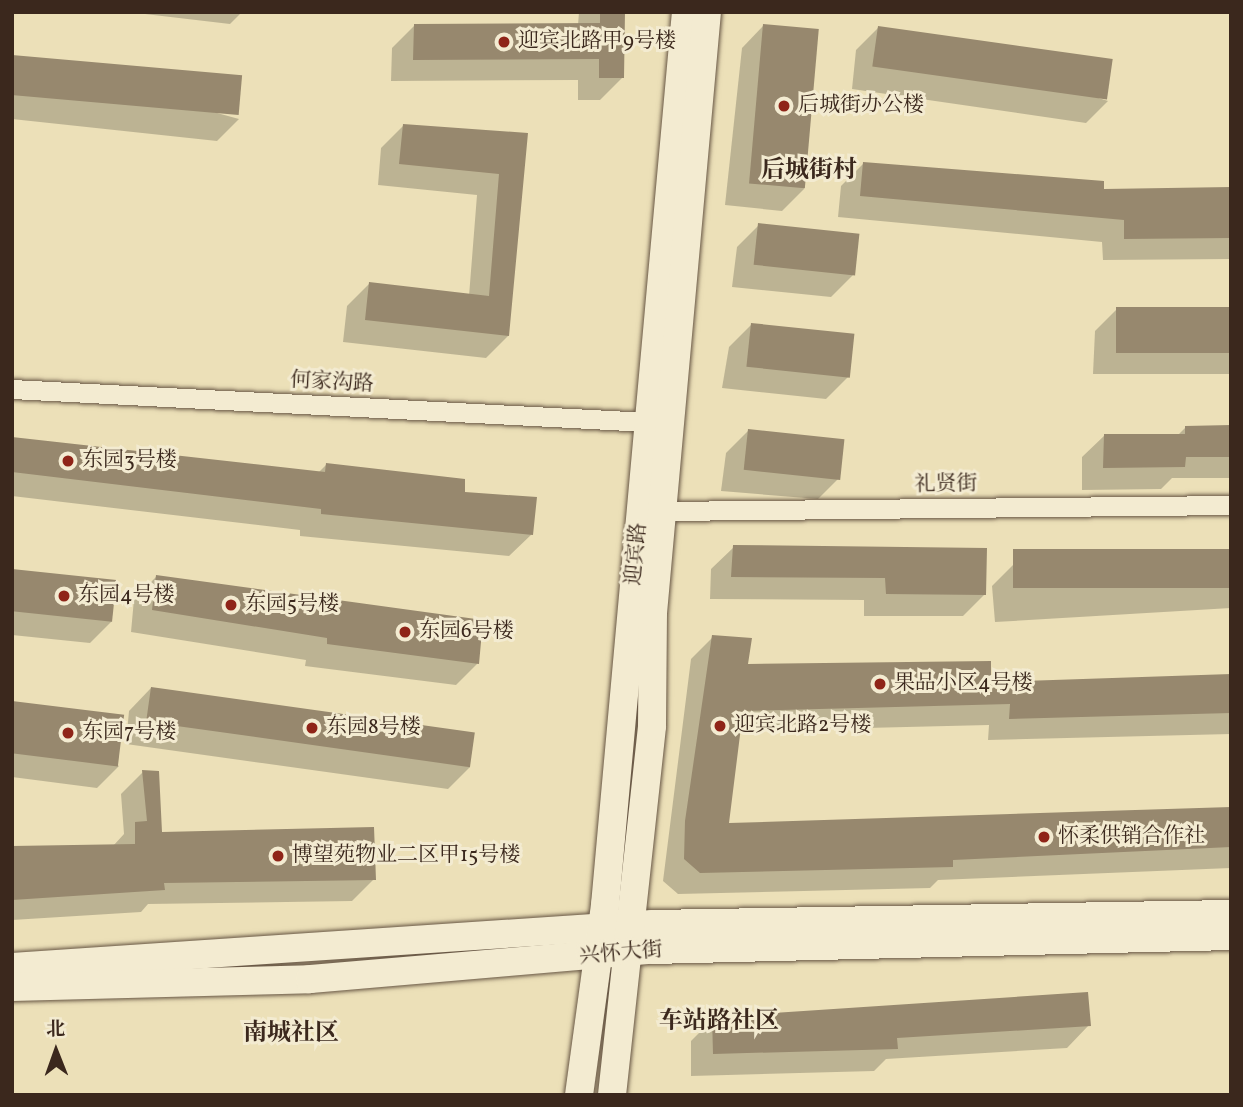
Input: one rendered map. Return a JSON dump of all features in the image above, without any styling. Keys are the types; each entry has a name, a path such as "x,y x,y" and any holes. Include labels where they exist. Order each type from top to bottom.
{"main road":[{"name":"迎宾路","path":"579,1095 601,928 686,12"},
{"name":"迎宾路","path":"612,1095 652,726 662,511 707,12"},
{"name":"兴怀大街","path":"12,987 310,979 597,956 629,939 1231,914"},
{"name":"兴怀大街","path":"12,967 601,928 629,939 1231,936"}],"street":[{"name":"何家沟路","path":"12,389 649,422"},
{"name":"礼贤街","path":"662,511 1231,505"}],"building":[{"name":"迎宾北路甲9号楼","path":"600,12 625,12 624,78 599,78 599,59 413,60 414,24 600,23"},
{"name":"后城街办公楼","path":"763,24 819,29 805,188 749,183"},
{"path":"878,26 1113,59 1107,100 872,67"},
{"path":"12,55 242,75 239,115 12,95"},
{"path":"403,124 528,133 509,336 365,320 369,282 489,296 499,174 399,164"},
{"path":"863,162 1104,181 1104,189 1231,187 1231,238 1124,239 1124,220 860,196"},
{"path":"758,223 859,234 855,275 754,265"},
{"path":"1116,307 1231,307 1231,353 1116,353"},
{"path":"751,323 854,334 850,378 746,367"},
{"path":"1231,425 1231,457 1186,457 1185,467 1103,468 1104,434 1185,434 1185,426"},
{"path":"748,429 844,439 840,480 744,470"},
{"path":"12,437 325,472 326,463 465,479 465,492 537,497 533,535 321,514 321,509 12,472"},
{"path":"733,545 987,548 986,595 886,594 885,578 731,577"},
{"path":"1013,549 1231,549 1231,588 1013,588"},
{"name":"东园4号楼","path":"12,569 116,580 112,622 12,611"},
{"path":"156,575 483,620 479,664 327,644 327,638 152,610"},
{"path":"712,635 752,638 748,664 991,661 991,682 1231,674 1231,713 1009,719 1010,704 743,711 729,823 1231,807 1231,847 953,860 953,867 700,873 684,859 685,821"},
{"name":"东园8号楼","path":"151,687 475,733 470,767 146,722"},
{"name":"东园7号楼","path":"12,701 124,715 118,766 12,753"},
{"path":"142,770 159,771 162,832 374,827 376,880 164,883 165,890 12,900 12,846 135,844 135,822 147,821"},
{"path":"1088,992 1091,1026 897,1038 898,1049 713,1054 712,1017"}],"place":[{"name":"迎宾北路甲9号楼","path":"504,42"},
{"name":"后城街办公楼","path":"784,106"},
{"name":"东园3号楼","path":"68,461"},
{"name":"东园4号楼","path":"64,596"},
{"name":"东园5号楼","path":"231,605"},
{"name":"东园6号楼","path":"405,632"},
{"name":"果品小区4号楼","path":"880,684"},
{"name":"迎宾北路2号楼","path":"720,726"},
{"name":"东园8号楼","path":"312,728"},
{"name":"东园7号楼","path":"68,733"},
{"name":"怀柔供销合作社","path":"1044,837"},
{"name":"博望苑物业二区甲15号楼","path":"278,856"}],"district":[{"name":"后城街村","path":"809,172"},
{"name":"车站路社区","path":"719,1023"},
{"name":"南城社区","path":"291,1035"}]}
